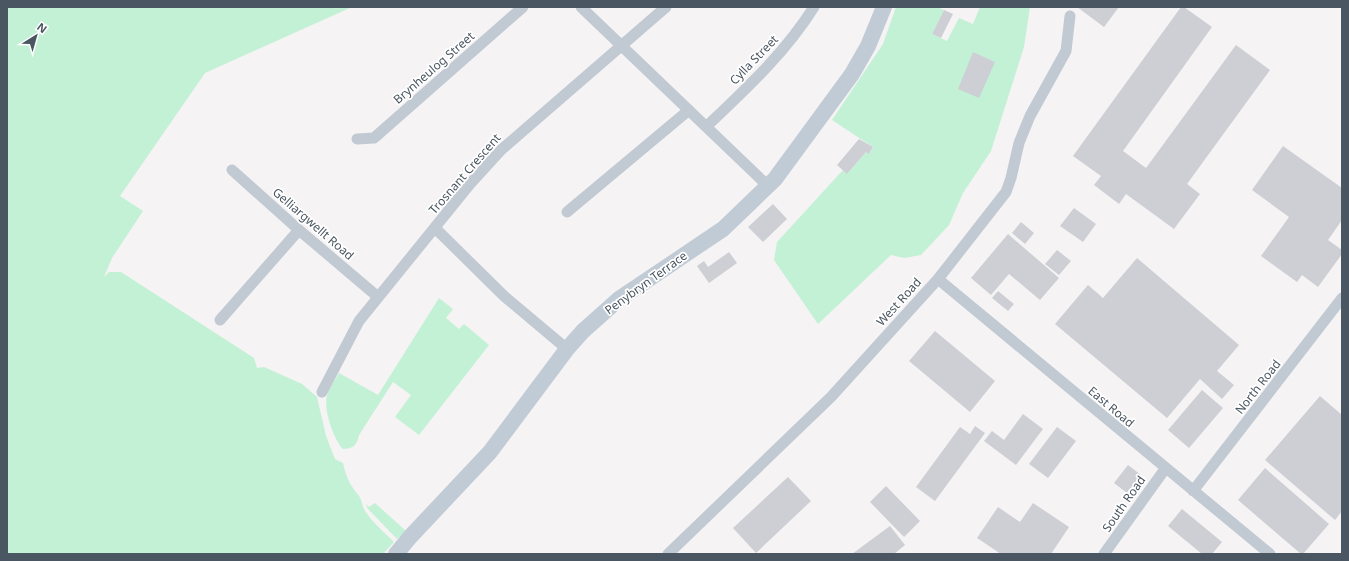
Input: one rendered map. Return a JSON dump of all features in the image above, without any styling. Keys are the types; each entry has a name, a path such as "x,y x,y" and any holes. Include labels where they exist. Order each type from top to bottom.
{"street":[{"name":"Brynheulog Street","path":"357,139 374,138 523,7"},
{"path":"581,7 768,186"},
{"name":"Trosnant Crescent","path":"322,392 359,320 501,150 666,7"},
{"name":"Cylla Street","path":"706,126 761,73 797,34 814,7"},
{"name":"Penybryn Terrace","path":"396,554 410,537 490,452 567,349 583,331 619,299 723,229 775,179 852,74 868,46 884,7"},
{"name":"West Road","path":"668,554 831,397 938,279 1006,192 1011,178 1019,143 1030,116 1066,51 1070,16"},
{"path":"567,212 689,110"},
{"name":"Gelliargwellt Road","path":"232,170 299,230 378,297"},
{"path":"435,228 504,296 567,349"},
{"path":"220,320 299,230"},
{"name":"East Road","path":"938,279 1165,469 1270,554"},
{"name":"North Road","path":"1193,491 1342,298"},
{"name":"South Road","path":"1104,554 1165,469"}],"green space":[{"path":"7,7 352,7 205,73 120,196 143,211 112,258 104,277 109,272 121,272 254,358 257,368 264,367 302,384 317,397 326,436 335,459 343,463 349,481 360,498 365,511 394,542 383,554 7,554"},
{"path":"896,7 937,7 944,10 932,34 947,41 959,18 973,24 980,7 1030,7 1024,47 991,151 963,193 949,225 921,255 904,258 891,255 818,324 774,260 777,242 843,170 847,174 866,152 870,153 873,147 832,120 883,44"},
{"path":"439,298 453,309 446,318 459,329 464,324 489,345 419,435 395,417 411,395 393,382 359,435 356,443 350,448 343,449 336,439 330,424 326,402 329,390 339,373 378,395"},
{"path":"375,503 406,531 397,539 368,509 366,504 369,507"}],"building":[{"path":"1077,7 1119,7 1104,27"},
{"path":"1181,7 1184,7 1212,27 1123,151 1146,168 1236,45 1270,70 1187,184 1200,194 1174,229 1126,194 1119,204 1094,185 1101,176 1073,156"},
{"path":"944,10 953,14 941,38 932,34"},
{"path":"973,52 995,62 979,98 958,89"},
{"path":"859,139 873,147 869,154 866,152 847,174 837,165"},
{"path":"1283,146 1342,188 1342,220 1328,240 1342,250 1342,254 1318,287 1302,275 1297,282 1261,256 1289,217 1252,190"},
{"path":"773,204 787,219 763,242 748,227"},
{"path":"1074,208 1096,224 1083,242 1060,226"},
{"path":"1021,222 1034,233 1025,244 1012,233"},
{"path":"1008,234 1059,278 1040,300 1009,274 991,295 971,278"},
{"path":"1057,250 1071,261 1059,275 1045,264"},
{"path":"729,252 737,263 709,283 697,266 704,261 708,267"},
{"path":"1137,258 1239,345 1217,371 1234,385 1222,399 1200,379 1167,418 1055,324 1088,285 1103,298"},
{"path":"998,291 1014,304 1008,311 992,298"},
{"path":"935,331 995,381 970,412 909,361"},
{"path":"1202,390 1223,408 1189,448 1168,430"},
{"path":"1320,396 1342,415 1342,511 1335,520 1265,460"},
{"path":"1023,414 1043,429 1016,465 984,441 992,431 1004,440"},
{"path":"975,426 985,433 935,501 916,487 960,427 970,434"},
{"path":"1057,427 1076,441 1048,478 1029,464"},
{"path":"1128,465 1141,475 1127,493 1114,483"},
{"path":"1265,468 1329,524 1303,554 1301,554 1238,500"},
{"path":"788,477 811,501 756,553 733,528"},
{"path":"886,486 920,521 904,537 870,502"},
{"path":"1033,503 1069,527 1051,554 1001,554 977,538 998,507 1020,522"},
{"path":"1182,509 1222,542 1212,554 1202,554 1168,526"},
{"path":"890,526 905,545 894,554 852,554"}]}
